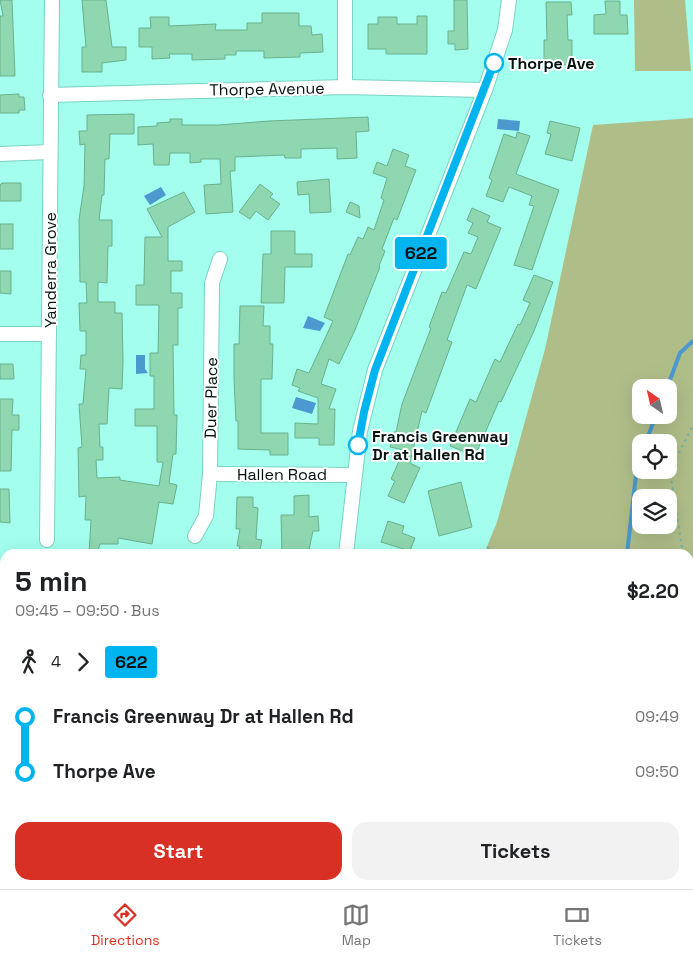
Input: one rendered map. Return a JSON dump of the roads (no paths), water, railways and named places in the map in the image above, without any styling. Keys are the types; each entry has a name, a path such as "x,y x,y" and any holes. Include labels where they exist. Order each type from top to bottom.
{"street":[{"name":"Yanderra Grove","path":"47,540 52,0"},
{"path":"345,87 346,0"},
{"path":"347,549 354,475 364,412 375,370 484,90 505,30 509,0"},
{"name":"Thorpe Avenue","path":"50,95 345,87 484,90"},
{"path":"0,154 50,152"},
{"name":"Duer Place","path":"195,536 206,516 210,474 212,283 220,258"},
{"path":"0,334 49,334"},
{"name":"Hallen Road","path":"210,474 354,475"}],"water":[{"path":"498,119 520,121 519,131 497,129"},
{"path":"161,187 166,195 150,205 144,196"},
{"path":"308,316 325,323 320,331 303,328"},
{"path":"136,355 145,355 145,369 148,373 136,374"},
{"path":"296,397 316,403 312,414 292,408"}],"waterway":[{"path":"670,379 680,353 693,341"},
{"path":"649,434 653,424"},
{"path":"628,549 636,479"}],"place":[{"name":"Thorpe Ave","path":"494,63"},
{"name":"Francis Greenway Dr at Hallen Rd","path":"358,445"}]}
